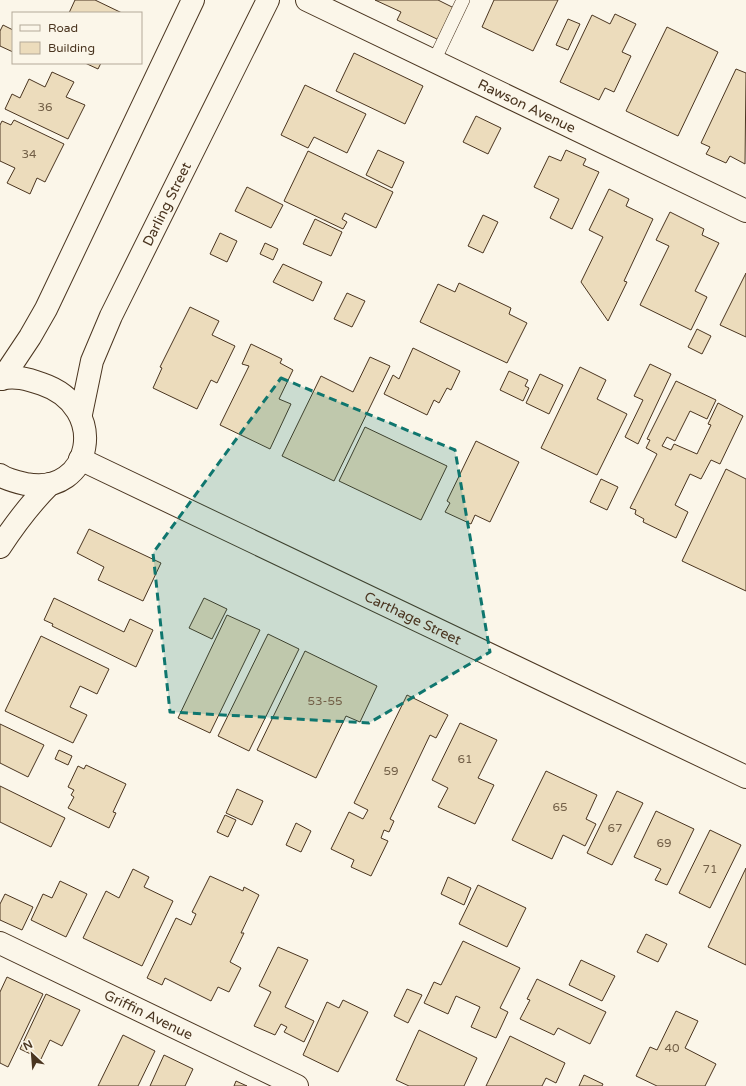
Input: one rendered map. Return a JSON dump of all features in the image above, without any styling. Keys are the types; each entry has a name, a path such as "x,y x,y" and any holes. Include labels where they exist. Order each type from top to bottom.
{"street":[{"path":"1,379 30,337 46,309 193,0"},
{"name":"Darling Street","path":"81,414 92,362 111,316 268,0"},
{"name":"Rawson Avenue","path":"307,0 746,211"},
{"path":"0,547 15,523 32,502 50,484 73,471 80,459 85,445 85,431 81,414 60,393 47,386 16,377 1,379"},
{"name":"Carthage Street","path":"80,459 746,777"},
{"path":"0,475 20,483 34,485 50,484"},
{"name":"Griffin Avenue","path":"0,944 297,1086"}],"lane":[{"path":"434,61 463,0"}],"highlighted area":[{"path":"281,378 455,450 490,652 369,723 170,712 153,553"}],"building":[{"path":"75,0 95,0 120,12 69,12"},
{"path":"375,0 438,0 454,8 439,40 397,20 401,12"},
{"path":"494,0 558,0 533,51 482,27"},
{"path":"615,14 636,24 622,52 631,56 614,92 605,88 599,100 560,82 592,15 610,24"},
{"path":"568,19 580,24 568,50 556,45"},
{"path":"3,25 12,30 12,52 0,46 0,31"},
{"path":"667,27 718,52 678,136 626,111"},
{"path":"354,53 423,86 405,124 336,91"},
{"path":"87,64 100,64 98,69"},
{"path":"736,69 746,73 745,164 730,156 726,163 706,154 710,147 701,143"},
{"path":"52,72 74,82 66,97 85,105 68,139 5,109 12,94 20,98 29,79 45,87"},
{"path":"305,85 366,114 347,153 314,137 308,148 281,135"},
{"path":"476,116 501,128 488,154 463,142"},
{"path":"14,120 64,144 45,182 37,178 30,194 7,183 15,168 0,161 0,125 2,121 11,125"},
{"path":"378,150 404,162 392,188 366,175"},
{"path":"566,150 586,159 583,165 599,172 572,229 550,218 559,199 534,187 549,156 561,161"},
{"path":"308,151 393,192 376,228 345,213 342,219 347,222 343,229 284,201"},
{"path":"247,187 283,205 271,228 235,211"},
{"path":"609,189 629,199 626,206 653,219 624,281 627,282 608,321 581,282 603,237 589,230"},
{"path":"670,212 704,229 702,235 719,243 695,291 707,297 691,330 640,305 669,246 656,240"},
{"path":"483,215 498,222 483,253 468,246"},
{"path":"315,219 342,232 331,256 303,244"},
{"path":"220,233 237,241 227,262 210,254"},
{"path":"265,243 278,249 273,260 260,254"},
{"path":"283,264 322,282 313,301 273,282"},
{"path":"746,273 746,337 720,325"},
{"path":"459,283 511,308 509,314 527,323 507,363 420,322 438,284 455,292"},
{"path":"347,293 365,301 352,327 334,319"},
{"path":"190,307 219,321 212,335 235,346 217,383 211,380 197,409 153,388 162,368 160,367"},
{"path":"697,329 711,336 702,354 688,347"},
{"path":"251,344 282,359 280,363 293,370 279,399 291,404 270,449 220,425 249,366 242,364"},
{"path":"413,348 460,371 451,390 447,388 439,403 434,400 427,415 384,394 393,375 399,379"},
{"path":"370,357 390,366 334,481 282,456 321,376 353,392"},
{"path":"650,364 671,374 638,444 625,437 643,400 634,396"},
{"path":"580,367 606,380 597,399 627,414 597,475 541,448"},
{"path":"509,371 528,380 525,386 529,388 523,401 500,390"},
{"path":"540,374 563,385 549,414 526,403"},
{"path":"676,381 716,400 707,419 690,411 675,441 667,437 662,446 671,450 674,444 697,454 711,425 708,424 718,403 743,416 720,464 711,460 701,479 690,474 675,505 688,512 676,538 643,522 644,519 635,514 636,510 630,508 657,454 646,448 650,440 647,439"},
{"path":"365,427 447,466 421,520 339,481"},
{"path":"476,441 519,462 490,522 475,515 471,524 445,512 450,503 447,501"},
{"path":"726,469 746,479 746,591 682,561"},
{"path":"601,479 618,487 607,510 590,502"},
{"path":"89,529 161,563 143,601 98,580 104,567 77,553"},
{"path":"54,598 124,632 130,619 153,630 136,667 52,626 53,624 44,620"},
{"path":"204,598 227,609 212,639 189,628"},
{"path":"227,615 260,630 210,733 178,718"},
{"path":"268,634 299,649 249,751 218,736"},
{"path":"41,636 109,669 97,694 80,686 70,707 87,715 73,743 5,711"},
{"path":"305,651 377,686 360,722 346,716 316,778 257,750"},
{"path":"407,695 448,715 436,738 430,735 390,819 394,821 389,832 384,830 381,838 388,841 371,876 351,867 354,860 331,849 349,812 363,819 368,810 354,803"},
{"path":"460,723 497,740 478,778 494,785 475,824 438,807 448,788 432,780"},
{"path":"0,724 44,745 28,777 0,763"},
{"path":"59,750 72,756 68,765 55,759"},
{"path":"86,765 126,784 113,812 116,813 109,828 68,808 74,797 71,795 74,790 68,787 78,766 84,769"},
{"path":"546,771 597,795 586,819 596,824 585,846 563,835 552,859 512,840"},
{"path":"0,786 65,818 51,847 0,822"},
{"path":"237,789 263,801 252,825 226,813"},
{"path":"617,791 643,803 612,865 587,853"},
{"path":"656,811 694,829 667,885 655,880 661,869 634,857"},
{"path":"225,815 236,820 228,837 217,832"},
{"path":"296,823 311,831 301,852 286,845"},
{"path":"710,830 741,845 710,908 679,893"},
{"path":"746,868 746,965 708,947"},
{"path":"133,869 149,877 144,887 173,901 142,966 83,938 106,891 119,898"},
{"path":"210,876 243,891 244,887 259,895 241,933 244,933 230,962 241,968 229,992 218,987 211,1001 165,978 162,985 147,978 176,918 191,925 196,914 192,912"},
{"path":"448,877 471,888 464,905 441,894"},
{"path":"60,881 87,894 66,937 31,920 43,894 52,898"},
{"path":"478,885 526,908 507,947 459,924"},
{"path":"5,894 33,907 22,930 0,920 0,904"},
{"path":"646,934 667,944 658,962 637,952"},
{"path":"463,941 520,968 500,1008 508,1012 496,1038 471,1027 480,1007 456,996 448,1014 424,1003 434,982 441,985"},
{"path":"278,947 308,960 285,1007 314,1021 304,1042 284,1032 287,1027 281,1024 275,1035 254,1026 271,992 259,986"},
{"path":"581,960 615,976 602,1001 569,985"},
{"path":"7,977 43,994 8,1067 0,1063 0,992"},
{"path":"537,979 606,1012 590,1044 558,1028 554,1035 520,1019 530,1000 527,999"},
{"path":"407,989 422,995 408,1023 394,1016"},
{"path":"46,994 80,1010 62,1046 50,1040 41,1059 20,1049"},
{"path":"343,1000 368,1012 338,1072 303,1055 327,1002 339,1008"},
{"path":"676,1011 698,1021 685,1048 716,1064 705,1086 657,1086 636,1076 650,1047 657,1050"},
{"path":"419,1030 477,1058 464,1086 409,1086 396,1080"},
{"path":"123,1035 155,1051 138,1086 98,1086"},
{"path":"510,1036 565,1063 556,1083 546,1078 542,1086 486,1086"},
{"path":"164,1055 193,1069 185,1086 150,1086"},
{"path":"584,1075 603,1084 602,1086 579,1086"},
{"path":"236,1081 247,1086 234,1086"}]}
